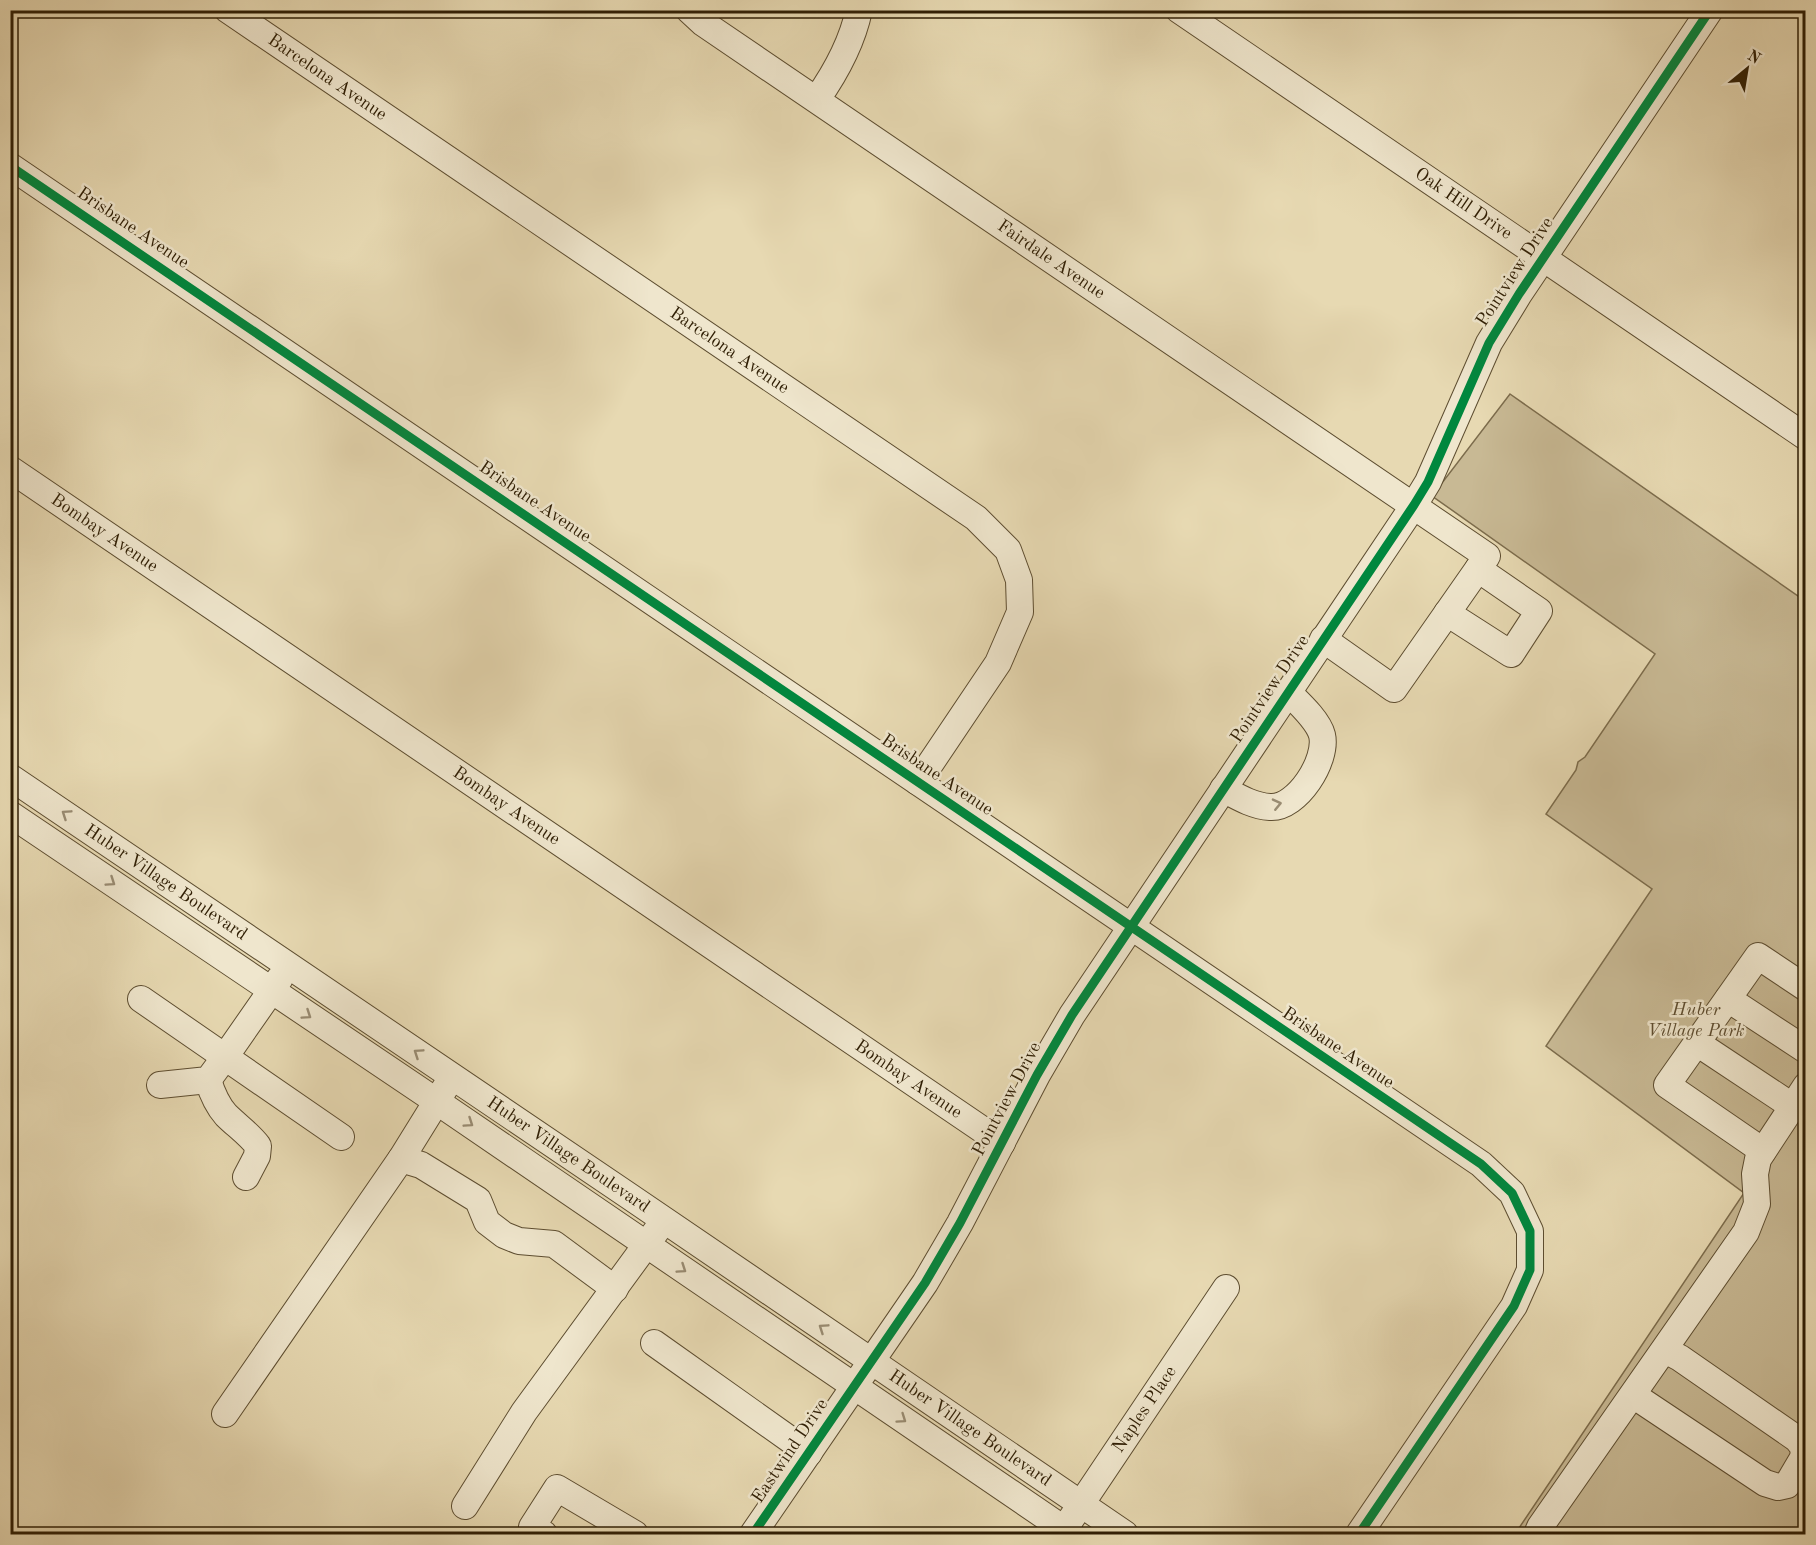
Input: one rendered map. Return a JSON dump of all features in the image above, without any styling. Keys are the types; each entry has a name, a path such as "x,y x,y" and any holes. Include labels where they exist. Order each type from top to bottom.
{"street":[{"name":"Barcelona Avenue","path":"228,10 976,518 1008,550 1019,580 1020,612 998,663 918,782"},
{"name":"Fairdale Avenue","path":"689,10 703,23 818,99 1487,556 1478,569"},
{"path":"818,99 833,77 855,29 860,10"},
{"name":"Oak Hill Drive","path":"1179,10 1806,436"},
{"name":"Pointview Drive","path":"854,1385 925,1283 1072,1015 1414,505 1428,482 1489,343 1542,257 1710,10"},
{"name":"Brisbane Avenue","path":"10,166 1482,1164 1512,1193 1530,1231 1530,1270 1514,1306 1359,1534"},
{"name":"Bombay Avenue","path":"10,470 1002,1143"},
{"path":"1323,639 1395,689 1478,569 1539,611 1511,654 1447,614"},
{"path":"1223,789 1250,802 1273,808 1293,800 1311,777 1322,756 1322,735 1309,713 1288,692"},
{"name":"Huber Village Boulevard","path":"10,777 1125,1534"},
{"name":"Huber Village Boulevard","path":"10,814 854,1385 1055,1529"},
{"path":"1763,1151 1667,1086 1758,956 1806,988"},
{"path":"160,1086 208,1080 289,966"},
{"path":"141,999 341,1137"},
{"path":"1728,999 1806,1050"},
{"path":"1537,1534 1746,1232 1756,1204 1755,1174 1758,1159 1799,1096 1697,1043"},
{"path":"225,1414 400,1158 453,1076"},
{"path":"208,1080 214,1098 225,1114 252,1137 258,1146 257,1156 246,1177"},
{"path":"400,1158 421,1165 478,1200 487,1222 504,1235 519,1241 554,1244 615,1289"},
{"path":"465,1506 524,1412 664,1220"},
{"name":"Naples Place","path":"1055,1529 1081,1505 1226,1288"},
{"path":"654,1343 809,1453"},
{"path":"1632,1395 1765,1482 1778,1487 1786,1485 1803,1458 1804,1448 1797,1439 1665,1350"},
{"name":"Eastwind Drive","path":"753,1534 854,1385"},
{"path":"544,1534 532,1527 557,1488 635,1534"}],"green space":[{"name":"Huber Village Park","path":"1510,394 1805,601 1805,1534 1515,1534 1744,1193 1546,1046 1652,889 1546,814 1576,770 1578,762 1585,757 1655,654 1432,496"}],"cycle path":[{"path":"753,1534 925,1283 960,1223 1037,1075 1072,1015 1414,505 1428,482 1489,343 1519,294 1710,10"},
{"path":"10,166 1481,1164 1512,1193 1530,1231 1530,1270 1514,1306 1359,1534"}]}
